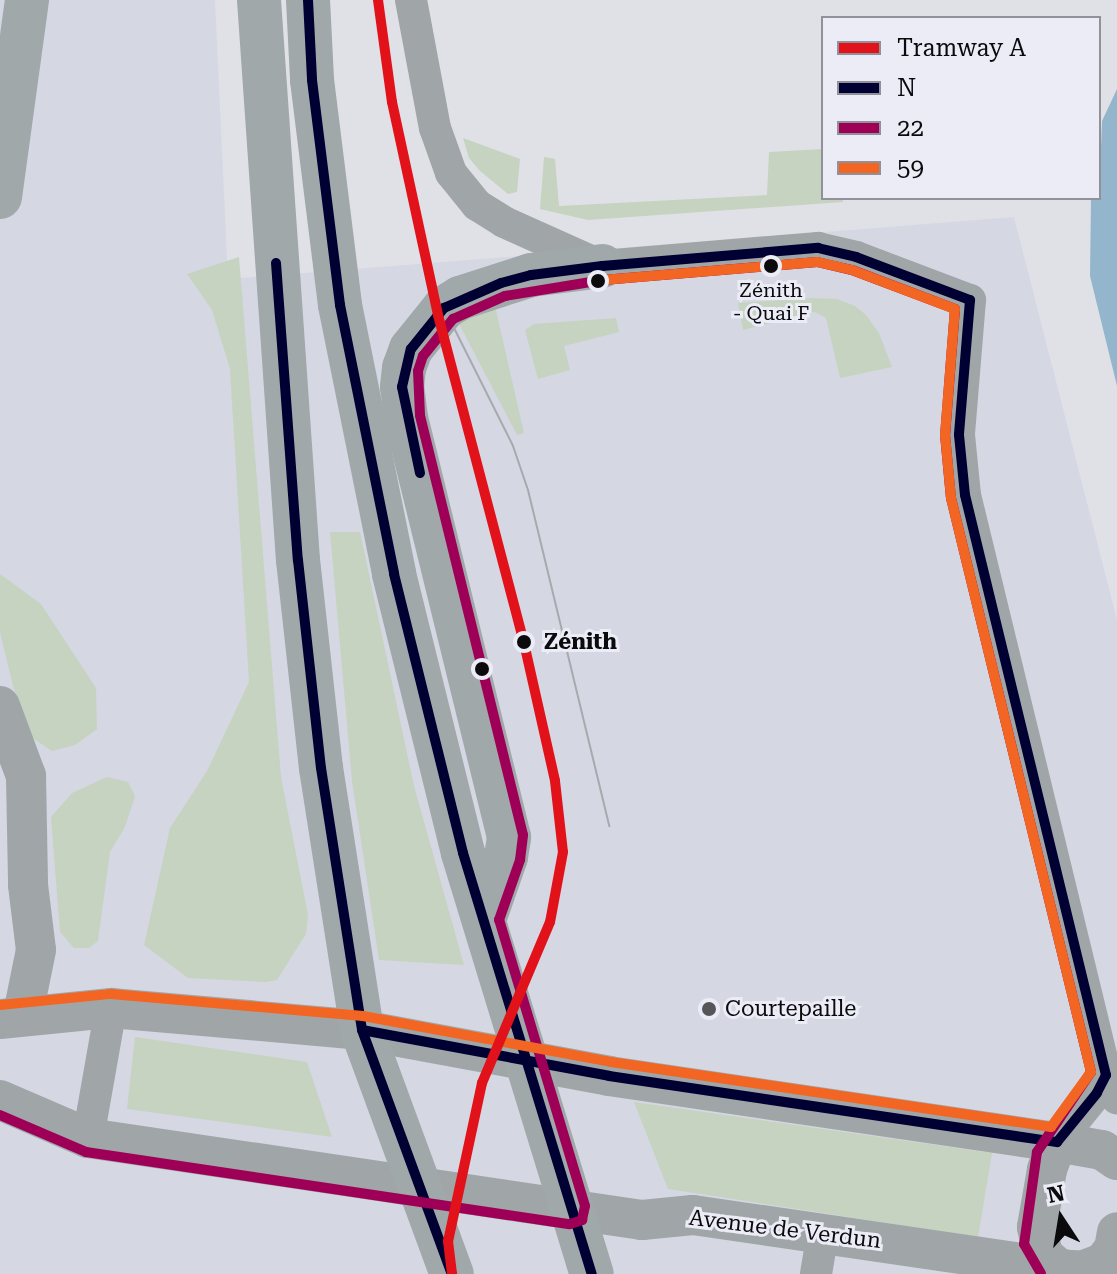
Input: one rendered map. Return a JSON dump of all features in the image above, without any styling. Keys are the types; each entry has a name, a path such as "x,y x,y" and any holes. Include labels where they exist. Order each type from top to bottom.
{"main road":[{"path":"0,197 27,0"},
{"path":"259,0 298,560 321,768 362,1030 452,1274"},
{"path":"308,0 312,80 340,305 394,574 463,853 592,1274"},
{"path":"484,920 509,837 406,418 402,387 404,368 411,349 444,308 460,298 531,275 602,266"}],"street":[{"path":"411,0 435,128 451,173 477,205 504,222 602,266 818,248 856,257 970,300 959,435 965,495 1112,1087 1097,1093 1057,1142 1047,1170 1037,1227 1043,1255 1087,1270 1103,1263 1114,1249 1117,1232"},
{"path":"0,706 26,776 28,885 36,950 12,1017 111,1008 362,1030 528,1061 1057,1142 1102,1150 1117,1160"},
{"path":"88,1138 111,1008"},
{"name":"Avenue de Verdun","path":"0,1100 88,1138 642,1220 693,1215 1087,1270"},
{"path":"816,1274 823,1232"}],"shaded area":[{"path":"0,0 215,0 228,279 1014,217 1117,620 1117,1274 0,1274"}],"green space":[{"path":"463,138 520,159 517,192 508,194 480,171 469,158"},
{"path":"821,149 821,200 843,202 588,220 540,209 544,157 555,159 559,206 767,195 769,152"},
{"path":"239,257 281,777 308,915 306,934 277,980 266,982 188,978 144,945 170,828 207,771 249,682 230,369 212,310 187,274"},
{"path":"837,299 855,306 866,315 879,333 892,367 840,378 826,318 815,312 743,330 738,303"},
{"path":"495,306 524,433 517,435 457,320"},
{"path":"616,318 619,332 564,346 570,370 538,379 525,330 534,324"},
{"path":"330,532 360,532 414,786 464,965 379,960 352,781"},
{"path":"0,574 41,604 96,688 97,729 75,745 52,751 31,737 13,686 0,632"},
{"path":"107,777 128,782 135,796 125,827 110,852 98,941 89,948 74,948 60,932 51,817 72,793"},
{"path":"135,1037 307,1062 332,1137 127,1109"},
{"path":"634,1102 992,1153 978,1237 668,1189"}],"water":[{"path":"1117,89 1117,386 1090,276 1091,200 1101,200 1102,121"}],"tram line":[{"name":"A","path":"378,0 392,102 438,315 524,643 555,781 563,852 550,922 482,1083 448,1241 452,1274"},
{"path":"429,269 444,308 513,446 528,490 609,826"}],"transit line":[{"name":"N","path":"308,0 312,80 340,305 394,574 463,853 592,1274"},
{"name":"N","path":"420,473 402,387 411,349 444,308 501,283 531,275 602,266 818,248 856,257 970,300"},
{"name":"22","path":"0,1115 86,1152 570,1224 582,1220 585,1206 499,920 520,860 523,835 420,415 418,371 423,356 453,319 505,296 603,280 817,262 852,270 955,309 945,435 951,498 1091,1072 1037,1152 1024,1244 1041,1274"},
{"name":"59","path":"0,1005 111,994 363,1016 611,1062 1051,1127 1091,1072 951,498 945,435 955,309 852,270 817,262 603,280"},
{"name":"N","path":"276,263 298,560 321,768 362,1030 452,1274"},
{"name":"N","path":"970,300 959,435 965,495 1106,1075 1097,1093 1057,1142"},
{"name":"N","path":"362,1030 609,1076 1057,1142"}],"place":[{"name":"Zénith - Quai F","path":"771,266"},
{"name":"Zénith","path":"524,642"},
{"name":"Courtepaille","path":"709,1009"}]}
